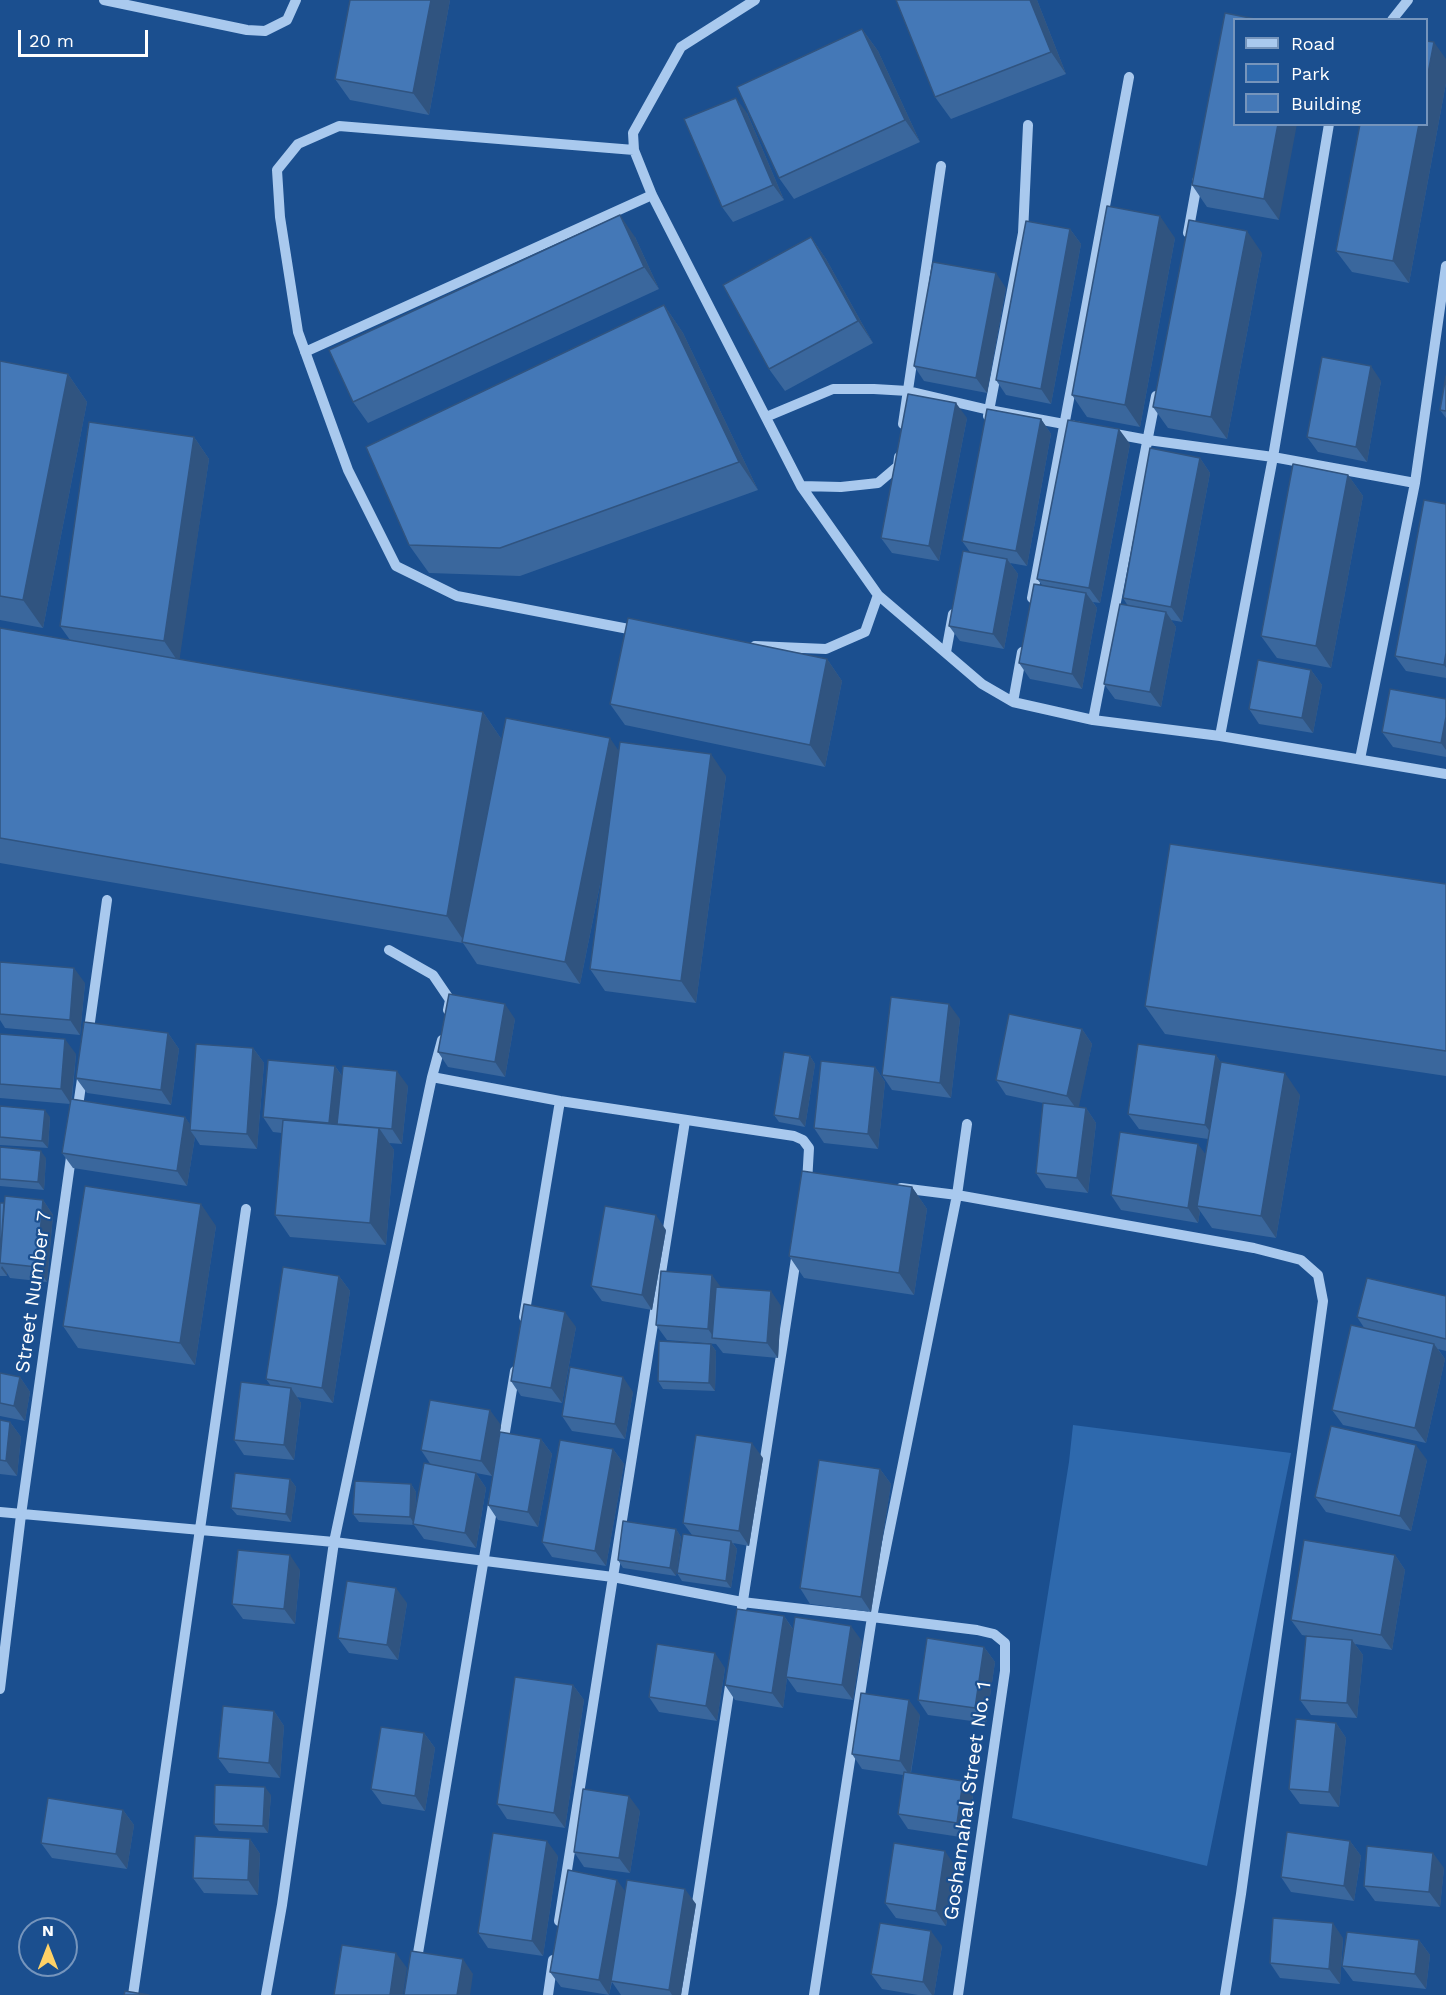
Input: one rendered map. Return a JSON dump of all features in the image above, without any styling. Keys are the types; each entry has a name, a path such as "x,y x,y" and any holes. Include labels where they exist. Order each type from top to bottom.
{"street":[{"path":"104,0 247,30 265,31 286,20 296,0"},
{"path":"755,0 681,47 633,133 634,150 652,195 801,486 878,595 982,684 1013,702 1094,720 1221,736 1446,774"},
{"path":"1394,18 1408,0"},
{"path":"1030,609 1129,76"},
{"path":"985,433 1023,233 1028,125"},
{"path":"634,150 339,126 298,144 277,170 281,228 298,332 348,470 396,567 456,596 645,632"},
{"path":"1221,736 1329,126"},
{"path":"1186,242 1201,162"},
{"path":"801,486 841,487 878,483 898,466 941,166"},
{"path":"305,352 652,195"},
{"path":"1360,759 1415,483 1446,266"},
{"path":"1094,720 1159,382"},
{"path":"766,417 833,389 908,391 989,410 1148,440 1272,457 1415,483"},
{"path":"745,645 826,649 864,632 878,595"},
{"path":"946,652 954,606"},
{"path":"1013,702 1024,644"},
{"path":"86,1051 107,900"},
{"path":"266,1995 282,1905 334,1542 450,1000 433,975 389,950"},
{"path":"76,1123 84,1063"},
{"path":"432,1077 560,1101 794,1136 803,1140 809,1148 814,1178 807,1189"},
{"path":"522,1326 560,1101"},
{"path":"548,1995 685,1121"},
{"path":"814,1995 872,1617 957,1195 967,1124"},
{"name":"Street Number 7","path":"0,1689 21,1515 74,1134"},
{"path":"889,1187 957,1195 1254,1248 1301,1260 1318,1275 1323,1301 1226,1995"},
{"path":"133,1995 246,1209"},
{"path":"742,1608 799,1236"},
{"path":"501,1455 516,1361"},
{"path":"415,1972 495,1491"},
{"path":"0,1512 334,1542 613,1577 742,1608 872,1617"},
{"name":"Goshamahal Street No. 1","path":"872,1617 977,1630 994,1634 1005,1643 1005,1671 958,1995"},
{"path":"683,1995 732,1671"}],"green space":[{"path":"1073,1425 1291,1453 1207,1866 1012,1818"}],"building":[{"path":"350,0 431,0 413,93 335,79"},
{"path":"896,0 1030,0 1051,52 935,97"},
{"path":"1225,13 1250,18 1233,18 1233,126 1278,126 1264,199 1192,185"},
{"path":"862,29 905,120 779,178 737,87"},
{"path":"1428,41 1434,42 1428,74"},
{"path":"736,98 773,185 722,207 684,119"},
{"path":"1360,126 1419,126 1393,261 1336,251"},
{"path":"1107,206 1160,216 1125,405 1072,395"},
{"path":"620,215 644,267 353,402 329,350"},
{"path":"1189,220 1247,231 1211,417 1153,407"},
{"path":"1026,221 1070,229 1041,389 996,380"},
{"path":"811,237 858,321 769,369 723,285"},
{"path":"933,262 996,273 976,378 914,366"},
{"path":"664,305 739,462 500,548 409,545 366,447"},
{"path":"1322,357 1371,366 1356,447 1307,437"},
{"path":"0,361 68,374 23,600 0,596"},
{"path":"1446,376 1446,411 1440,410"},
{"path":"908,394 956,403 929,546 881,538"},
{"path":"987,409 1041,419 1016,551 962,541"},
{"path":"1068,420 1119,429 1089,588 1037,579"},
{"path":"89,422 194,437 164,641 60,626"},
{"path":"1150,448 1200,458 1171,607 1123,598"},
{"path":"1293,464 1348,475 1316,646 1261,636"},
{"path":"1424,500 1446,504 1446,653 1444,665 1395,656"},
{"path":"963,551 1007,559 993,634 949,626"},
{"path":"1034,584 1086,593 1072,674 1019,663"},
{"path":"1120,604 1166,612 1150,692 1104,684"},
{"path":"628,618 827,659 810,745 610,704"},
{"path":"0,628 483,712 447,916 0,838"},
{"path":"1258,660 1311,670 1302,718 1249,709"},
{"path":"1390,689 1446,699 1446,717 1441,743 1382,732"},
{"path":"506,718 610,738 565,962 462,942"},
{"path":"620,742 711,754 681,981 590,969"},
{"path":"1170,844 1446,884 1446,1051 1145,1006"},
{"path":"0,962 74,968 70,1020 0,1014"},
{"path":"449,994 505,1004 495,1062 438,1052"},
{"path":"891,997 949,1004 940,1083 882,1075"},
{"path":"1009,1014 1082,1029 1067,1096 996,1080"},
{"path":"84,1022 168,1033 161,1090 76,1078"},
{"path":"0,1034 65,1039 61,1089 0,1084"},
{"path":"196,1044 253,1048 247,1134 190,1130"},
{"path":"1138,1044 1216,1055 1205,1125 1128,1114"},
{"path":"784,1052 810,1056 799,1119 774,1115"},
{"path":"268,1060 335,1066 329,1123 263,1117"},
{"path":"821,1061 875,1067 868,1134 814,1128"},
{"path":"1221,1062 1285,1073 1261,1216 1197,1206"},
{"path":"343,1066 397,1071 392,1129 337,1124"},
{"path":"71,1099 185,1117 177,1171 62,1153"},
{"path":"1043,1103 1086,1108 1077,1178 1036,1173"},
{"path":"0,1106 45,1110 42,1141 0,1137"},
{"path":"283,1120 379,1128 370,1223 275,1215"},
{"path":"1120,1132 1198,1144 1188,1208 1111,1195"},
{"path":"0,1147 41,1151 38,1182 0,1179"},
{"path":"802,1171 912,1187 899,1273 789,1256"},
{"path":"85,1186 201,1204 180,1343 63,1326"},
{"path":"5,1196 43,1200 37,1267 0,1263"},
{"path":"0,1203 4,1203 0,1261"},
{"path":"605,1206 656,1215 642,1295 591,1286"},
{"path":"283,1267 339,1276 322,1388 266,1379"},
{"path":"661,1271 712,1275 708,1329 656,1325"},
{"path":"1367,1278 1446,1296 1446,1339 1357,1317"},
{"path":"716,1287 771,1291 767,1343 712,1338"},
{"path":"524,1304 565,1312 551,1388 511,1381"},
{"path":"1351,1325 1434,1344 1415,1428 1332,1410"},
{"path":"659,1341 711,1344 709,1383 658,1381"},
{"path":"570,1367 623,1377 615,1424 562,1416"},
{"path":"0,1373 20,1377 14,1406 0,1403"},
{"path":"241,1382 291,1388 284,1445 234,1440"},
{"path":"430,1400 490,1410 481,1461 421,1450"},
{"path":"0,1420 10,1422 6,1461 0,1460"},
{"path":"1331,1426 1416,1445 1400,1516 1315,1497"},
{"path":"500,1432 541,1439 528,1512 488,1505"},
{"path":"696,1435 752,1443 739,1531 683,1523"},
{"path":"560,1440 613,1449 595,1551 542,1542"},
{"path":"819,1460 880,1469 861,1597 800,1588"},
{"path":"424,1463 476,1473 465,1533 413,1524"},
{"path":"235,1473 290,1479 286,1514 231,1508"},
{"path":"355,1481 411,1484 410,1517 353,1514"},
{"path":"623,1521 676,1529 670,1568 618,1560"},
{"path":"683,1534 731,1541 726,1581 677,1573"},
{"path":"1304,1540 1395,1555 1381,1635 1291,1620"},
{"path":"238,1550 290,1555 284,1609 232,1604"},
{"path":"347,1581 396,1588 387,1645 338,1638"},
{"path":"737,1609 784,1616 772,1693 725,1685"},
{"path":"795,1617 851,1626 842,1685 786,1677"},
{"path":"1306,1636 1352,1640 1347,1703 1300,1700"},
{"path":"927,1638 984,1647 975,1708 918,1700"},
{"path":"657,1644 715,1653 706,1706 649,1697"},
{"path":"515,1677 573,1685 554,1813 497,1804"},
{"path":"861,1693 909,1700 900,1761 852,1754"},
{"path":"223,1706 274,1711 269,1763 218,1758"},
{"path":"1296,1719 1336,1723 1329,1792 1289,1789"},
{"path":"381,1727 424,1733 415,1796 371,1789"},
{"path":"904,1772 963,1781 957,1823 898,1814"},
{"path":"215,1785 265,1787 263,1826 214,1824"},
{"path":"583,1789 629,1796 619,1858 574,1852"},
{"path":"48,1798 123,1810 116,1854 41,1843"},
{"path":"1287,1832 1350,1841 1344,1886 1281,1877"},
{"path":"493,1833 547,1841 532,1941 478,1933"},
{"path":"195,1836 250,1839 248,1880 193,1878"},
{"path":"894,1843 945,1851 936,1911 885,1903"},
{"path":"1367,1846 1433,1853 1429,1892 1364,1886"},
{"path":"568,1870 617,1880 599,1980 550,1972"},
{"path":"627,1880 685,1889 669,1990 611,1981"},
{"path":"1273,1918 1333,1923 1329,1969 1270,1963"},
{"path":"880,1923 931,1931 923,1982 871,1974"},
{"path":"1347,1932 1419,1940 1415,1974 1342,1966"},
{"path":"342,1945 396,1953 390,1995 334,1995"},
{"path":"411,1951 463,1959 457,1995 404,1995"},
{"path":"125,1991 149,1995 124,1995"}]}
